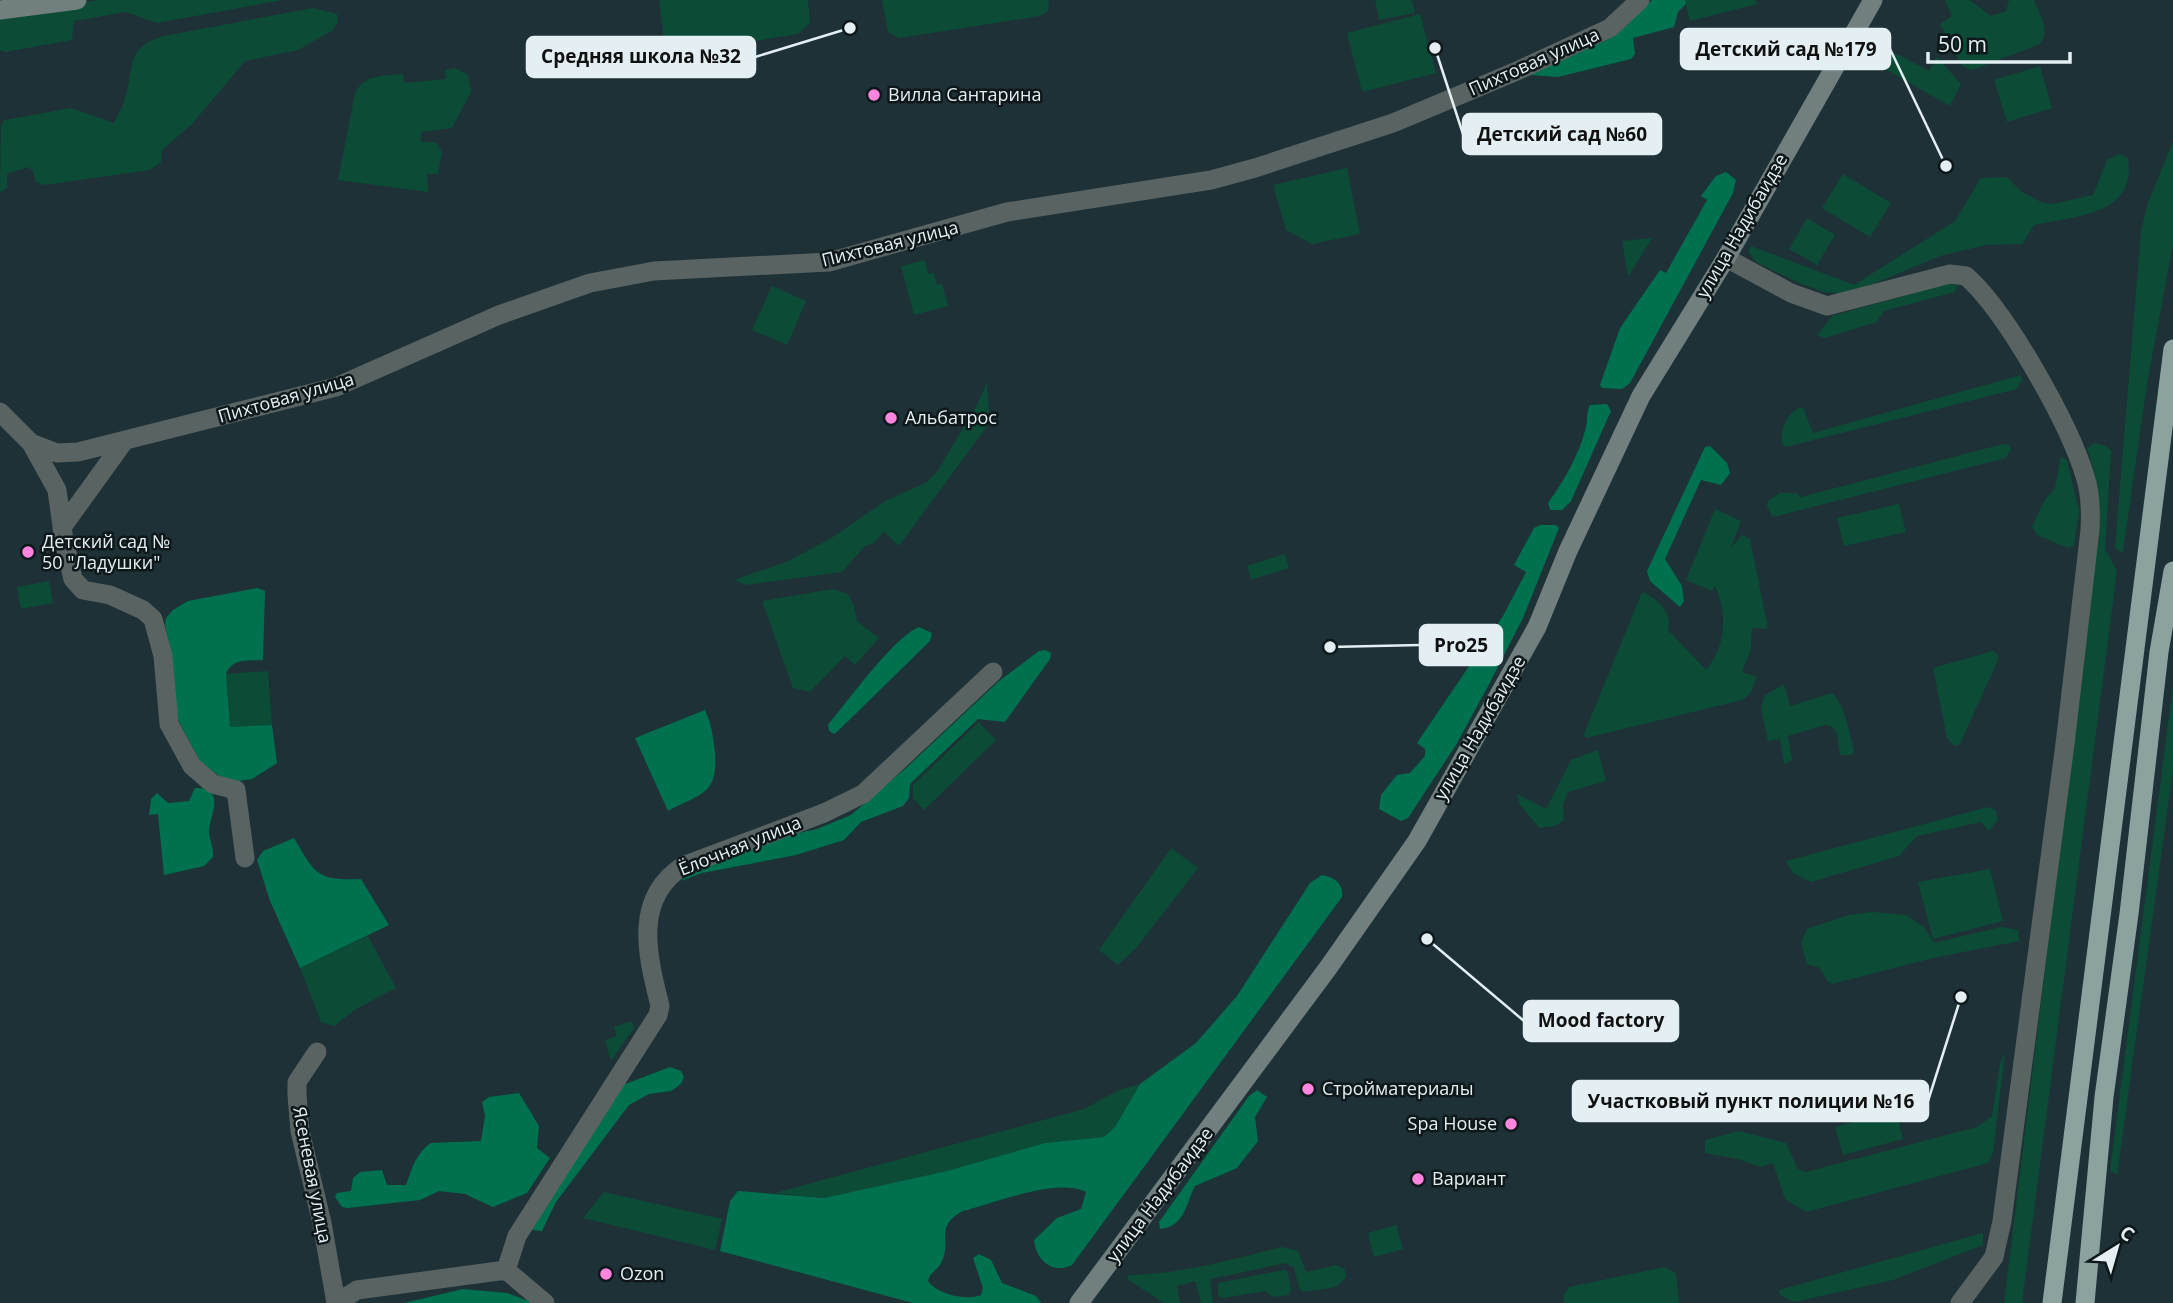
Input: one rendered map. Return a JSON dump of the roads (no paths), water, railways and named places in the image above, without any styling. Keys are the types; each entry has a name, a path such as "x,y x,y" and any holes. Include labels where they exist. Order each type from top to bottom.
{"highway":[{"path":"2052,1303 2173,349"},
{"path":"2085,1303 2104,1097 2129,914 2159,653 2173,571"}],"main road":[{"path":"0,10 77,0"},
{"name":"улица Надибаидзе","path":"1079,1303 1328,968 1410,850 1537,627 1568,551 1640,396 1726,258 1873,0"}],"street":[{"name":"Пихтовая улица","path":"31,443 57,453 78,452 336,387 499,315 590,283 654,271 828,262 1007,212 1211,180 1255,168 1393,123 1517,71 1610,28 1640,0"},
{"path":"1726,258 1791,293 1827,306 1950,274 1966,276 2010,332 2076,448 2086,479 2091,508 2090,530 2065,744 2002,1221 1994,1257 1960,1303"},
{"path":"0,412 31,443 57,490 70,572 77,584 83,590 110,595 143,610 153,619 163,656 169,724 192,766 213,784 236,790 245,858"},
{"path":"63,526 125,440"},
{"name":"Ёлочная улица","path":"506,1270 517,1236 658,1015 660,1006 646,924 653,902 671,874 683,866 824,813 863,794 993,672"},
{"name":"Ясеневая улица","path":"317,1052 297,1082 298,1107 300,1131 322,1223 336,1303"},
{"path":"336,1303 357,1290 506,1270 545,1303"}],"place":[{"name":"Средняя школа №32","path":"850,28"},
{"name":"Детский сад №60","path":"1435,48"},
{"name":"Вилла Сантарина","path":"874,95"},
{"name":"Детский сад №179","path":"1946,166"},
{"name":"Альбатрос","path":"891,418"},
{"name":"Детский сад № 50 \"Ладушки\"","path":"28,552"},
{"name":"Pro25","path":"1330,647"},
{"name":"Mood factory","path":"1427,939"},
{"name":"Участковый пункт полиции №16","path":"1961,997"},
{"name":"Стройматериалы","path":"1308,1089"},
{"name":"Spa House","path":"1511,1124"},
{"name":"Вариант","path":"1418,1179"},
{"name":"Ozon","path":"606,1274"}]}
